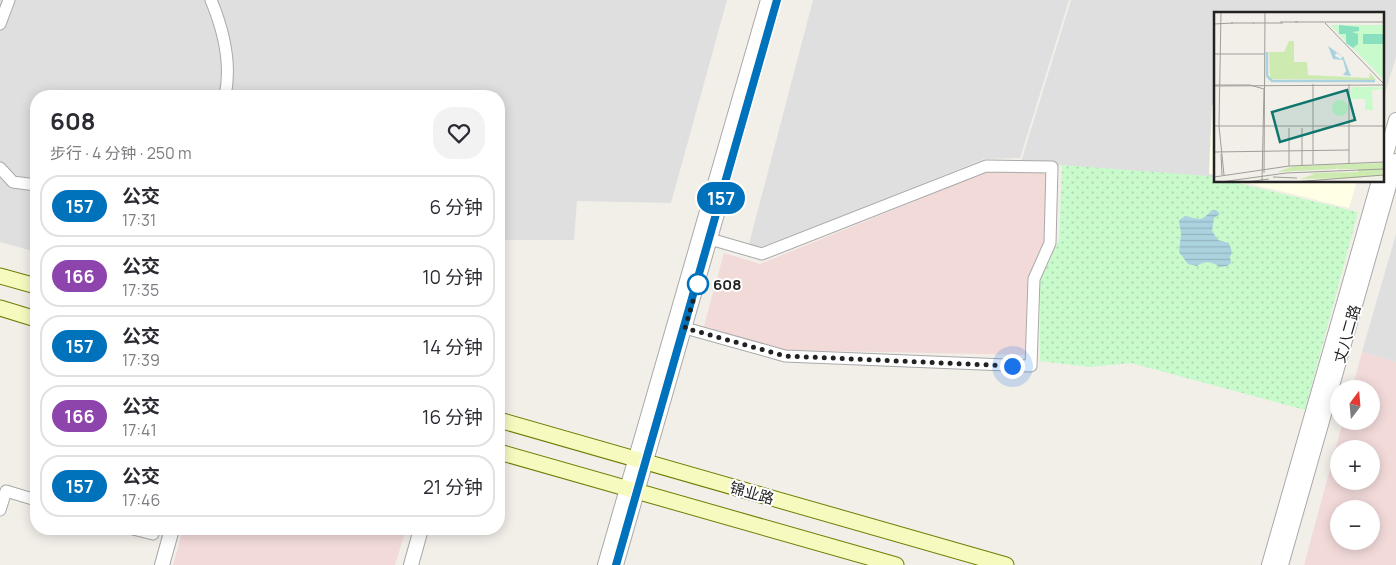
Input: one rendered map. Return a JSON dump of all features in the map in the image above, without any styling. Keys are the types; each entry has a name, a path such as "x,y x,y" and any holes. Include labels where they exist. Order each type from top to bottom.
{"main road":[{"path":"0,276 30,284"},
{"path":"0,308 30,317"},
{"name":"锦业路","path":"505,422 1006,565"},
{"name":"锦业路","path":"505,454 896,565"}],"street":[{"path":"0,24 9,0"},
{"path":"211,0 224,39 229,66 226,90"},
{"path":"641,461 768,0"},
{"path":"605,565 632,490 685,328 777,0"},
{"path":"1384,161 1396,120"},
{"name":"丈八二路","path":"1281,565 1396,161"},
{"path":"685,328 785,356 1030,366 1034,279 1050,243 1052,167 986,166 762,254 710,239"},
{"path":"0,168 13,182 30,184"},
{"name":"丈八二路","path":"1269,565 1378,182"},
{"path":"616,565 632,490"},
{"path":"0,510 6,491 30,498"},
{"path":"162,565 170,535"},
{"path":"411,565 419,535"}],"shaded area":[{"path":"0,0 727,0 671,203 577,201 574,240 505,240 505,90 30,90 30,250 0,242"},
{"path":"813,0 1069,0 1020,158 984,159 764,248 749,244"},
{"path":"1071,0 1396,0 1396,57 1384,96 1384,12 1214,12 1214,178 1021,162"},
{"path":"1212,105 1214,105 1214,175 1209,174"},
{"path":"991,170 1048,171 1047,242 1030,275 1027,355 783,350 704,326 724,253 760,264"},
{"path":"1243,182 1357,182 1349,208"},
{"path":"1396,234 1396,362 1362,352"},
{"path":"1362,352 1396,362 1396,565 1304,565 1330,469 1330,490 1380,490 1380,440 1338,440 1341,430 1380,430 1380,380 1354,380"},
{"path":"181,535 404,535 395,565 173,565"}],"green space":[{"path":"1062,165 1209,176 1214,178 1214,182 1234,182 1358,212 1305,410 1131,363 1089,367 1040,361 1040,280 1059,240"}],"water":[{"path":"1212,210 1216,210 1220,214 1214,218 1212,231 1218,240 1229,243 1232,252 1230,257 1231,263 1227,266 1219,267 1208,262 1197,266 1188,264 1179,252 1181,234 1179,220 1185,216 1200,219"}],"bus line":[{"name":"157","path":"616,565 647,463 777,0"}],"place":[{"name":"608","path":"698,284"}],"route":[{"path":"698,284 685,328 785,356 1012,366"}]}
